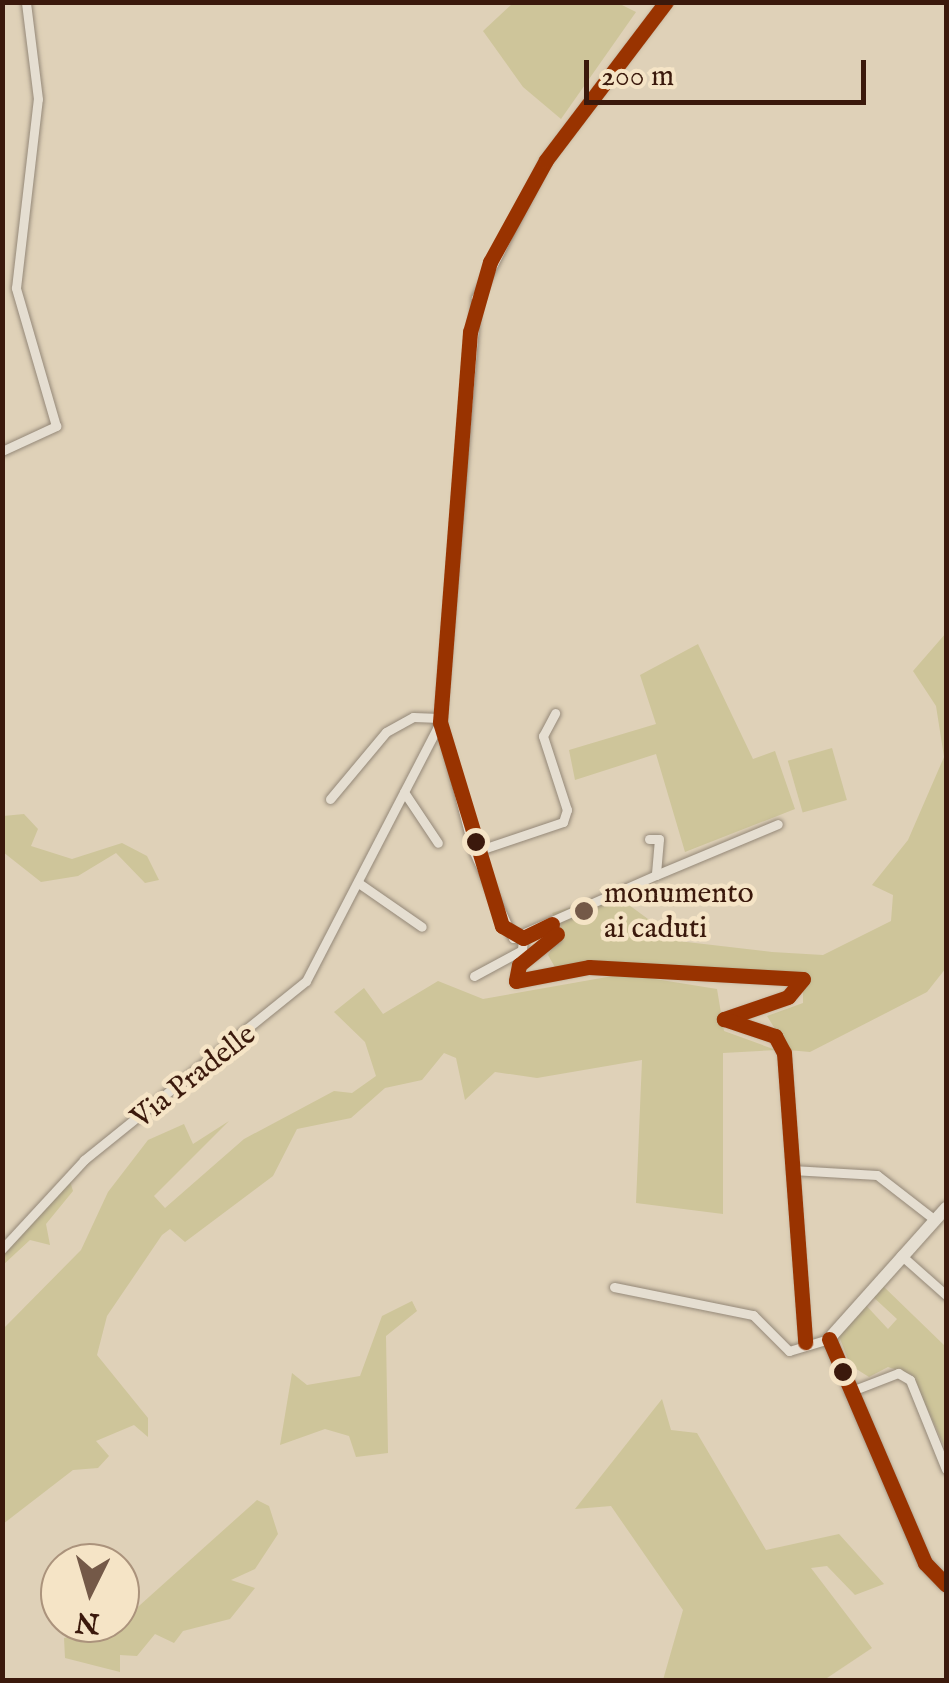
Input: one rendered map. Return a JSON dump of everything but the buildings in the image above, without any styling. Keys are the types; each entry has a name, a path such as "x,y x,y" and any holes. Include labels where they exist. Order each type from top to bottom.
{"street":[{"path":"2,451 56,426 16,288 38,99 26,2"},
{"path":"523,938 502,926 474,852 440,720 476,298 546,160 666,2"},
{"path":"474,852 563,822 567,810 543,736 555,713"},
{"path":"330,799 386,732 413,717 440,720"},
{"name":"Via Pradelle","path":"2,1249 84,1160 294,994 360,884 440,720"},
{"path":"404,792 438,844"},
{"path":"523,938 778,824"},
{"path":"648,839 659,839 656,876"},
{"path":"360,884 422,927"},
{"path":"552,924 556,938 519,964 516,982 589,967 803,979 788,997 724,1020 775,1036 784,1053 805,1342"},
{"path":"474,976 522,950 523,938"},
{"path":"792,1170 877,1175 936,1220"},
{"path":"614,1287 753,1314 789,1351 805,1342 828,1339 946,1208"},
{"path":"902,1255 946,1295"},
{"path":"828,1339 925,1563 946,1585"},
{"path":"849,1392 898,1374 910,1380 946,1468"}],"shaded area":[{"path":"513,3 618,3 636,12 561,119 523,87 483,31"},
{"path":"946,633 946,968 927,992 810,1052 788,1050 767,1016 803,1003 803,981 732,981 606,961 556,969 548,955 563,930 552,913 614,894 678,941 772,952 823,955 891,921 893,895 872,885 908,840 944,757 936,706 913,671"},
{"path":"698,644 753,759 775,751 795,809 685,852 656,754 575,780 569,750 656,724 640,675"},
{"path":"832,748 847,800 803,813 788,761"},
{"path":"24,814 38,829 31,846 72,859 122,843 147,856 159,880 145,883 116,853 78,876 41,882 3,852 3,816"},
{"path":"624,974 717,989 724,1031 776,1050 723,1053 723,1214 636,1203 642,1060 537,1078 495,1072 465,1100 456,1058 444,1053 422,1080 385,1088 351,1118 297,1129 273,1176 185,1242 170,1229 162,1235 107,1316 97,1355 148,1418 148,1437 134,1425 96,1441 109,1456 98,1468 73,1470 3,1524 2,1330 81,1250 108,1192 148,1140 184,1124 193,1144 229,1121 154,1196 165,1208 244,1139 334,1091 352,1093 376,1076 365,1042 334,1012 364,988 383,1014 438,981 483,999"},
{"path":"69,1178 73,1191 46,1224 50,1245 30,1240 3,1265 3,1252"},
{"path":"882,1285 946,1347 946,1450 912,1375 888,1367 869,1377 850,1365 839,1336 862,1301 888,1329 897,1319 871,1295"},
{"path":"412,1301 417,1311 386,1336 388,1453 356,1457 349,1436 325,1429 280,1445 292,1373 307,1385 360,1376 382,1316"},
{"path":"662,1399 671,1430 697,1433 766,1550 839,1534 884,1584 855,1595 827,1566 811,1568 872,1648 824,1680 663,1680 683,1610 611,1506 575,1509"},
{"path":"257,1500 269,1506 278,1534 255,1569 231,1580 255,1588 230,1619 183,1631 174,1643 155,1634 137,1656 120,1655 120,1672 65,1658 64,1643 140,1643 140,1605"}],"transit line":[{"path":"552,924 523,938 502,926 440,722 470,332 490,262 546,160 666,2"},
{"path":"557,934 519,965 516,981 589,967 803,979 788,997 724,1019 775,1036 784,1053 805,1342"},
{"path":"829,1339 925,1563 946,1585"}],"place":[{"name":"monumento ai caduti","path":"584,911"}]}
